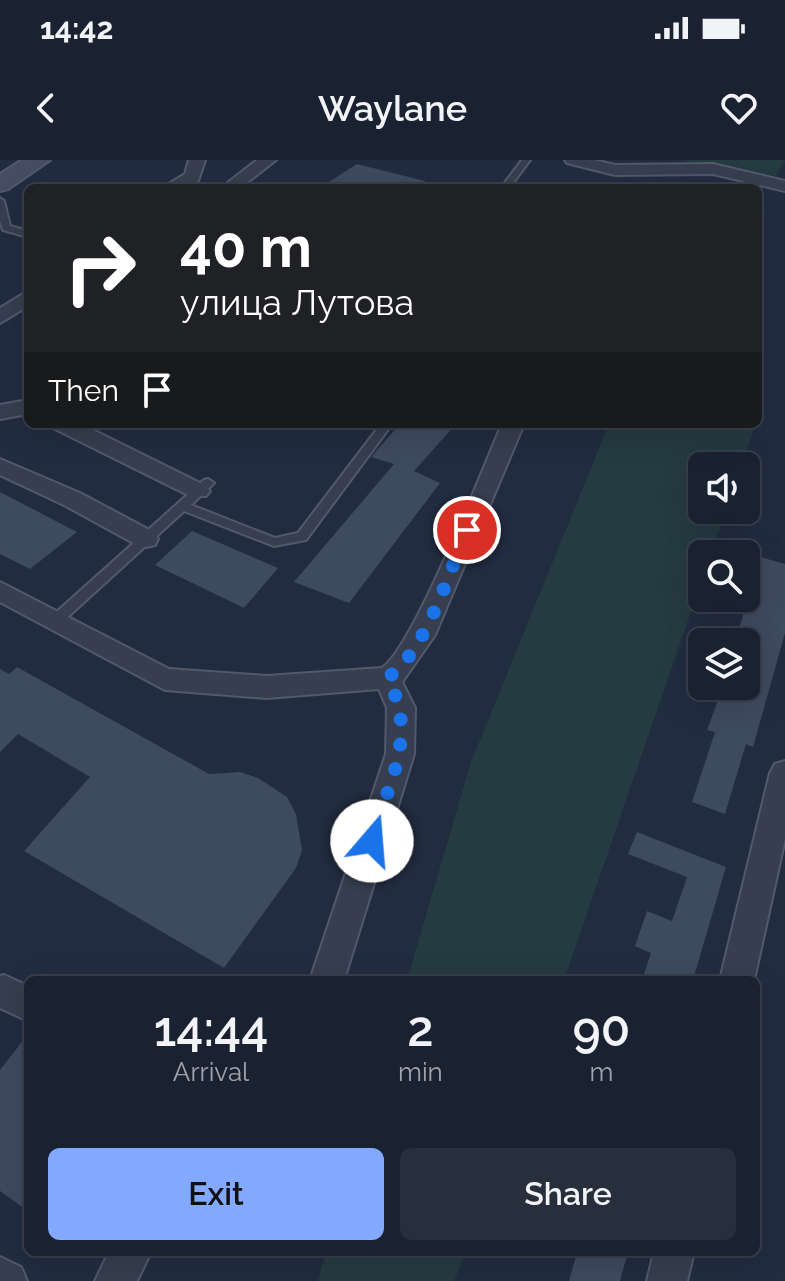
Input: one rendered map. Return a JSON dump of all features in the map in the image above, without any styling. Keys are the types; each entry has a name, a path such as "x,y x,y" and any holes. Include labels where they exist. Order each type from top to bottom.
{"main road":[{"path":"0,184 38,160"}],"street":[{"path":"178,184 192,177 197,160"},
{"path":"235,184 268,160"},
{"path":"573,160 615,170 713,169 785,186"},
{"path":"610,184 615,170"},
{"path":"0,317 24,300"},
{"path":"0,412 24,408"},
{"path":"71,428 196,493"},
{"path":"0,591 165,679 267,687 387,678 398,671 422,635 511,428"},
{"path":"0,466 72,499 146,539"},
{"path":"328,976 400,754 401,708 387,678"},
{"path":"738,976 785,773"},
{"path":"0,992 4,991 24,1002"},
{"path":"115,1281 129,1256"},
{"path":"667,1281 673,1256"},
{"path":"0,1277 7,1281"}],"lane":[{"path":"508,184 526,160"},
{"path":"0,201 6,228 24,233"},
{"path":"56,620 196,493 274,542 302,537 384,428"}],"green space":[{"path":"680,160 785,160 785,161 775,176"},
{"path":"607,428 755,428 746,452 688,452 688,524 721,524 716,540 688,540 688,612 691,612 565,976 408,976 471,762"},
{"path":"325,1256 464,1256 454,1281 318,1281"}],"building":[{"path":"357,164 425,181 425,184 325,184"},
{"path":"396,428 452,428 414,471 440,483 349,603 294,582 394,464 371,457"},
{"path":"0,492 77,532 30,569 0,554"},
{"path":"192,531 278,568 244,608 155,565"},
{"path":"760,557 785,564 785,633 753,747 746,744 725,814 692,802 715,732 707,730 718,700 760,700 760,628 739,628 744,612 760,612"},
{"path":"17,667 209,774 240,772 258,778 287,797 296,814 302,850 296,868 224,968 24,851 90,777 18,734 0,752 0,669 9,674"},
{"path":"637,832 726,867 694,976 643,976 651,953 635,946 647,911 672,921 687,877 628,854"},
{"path":"24,1039 24,1208 0,1191 0,1070"},
{"path":"576,1256 627,1256 620,1281 569,1281"}],"route":[{"path":"372,841 400,754 401,708 387,678 398,671 422,635 467,530"}]}
